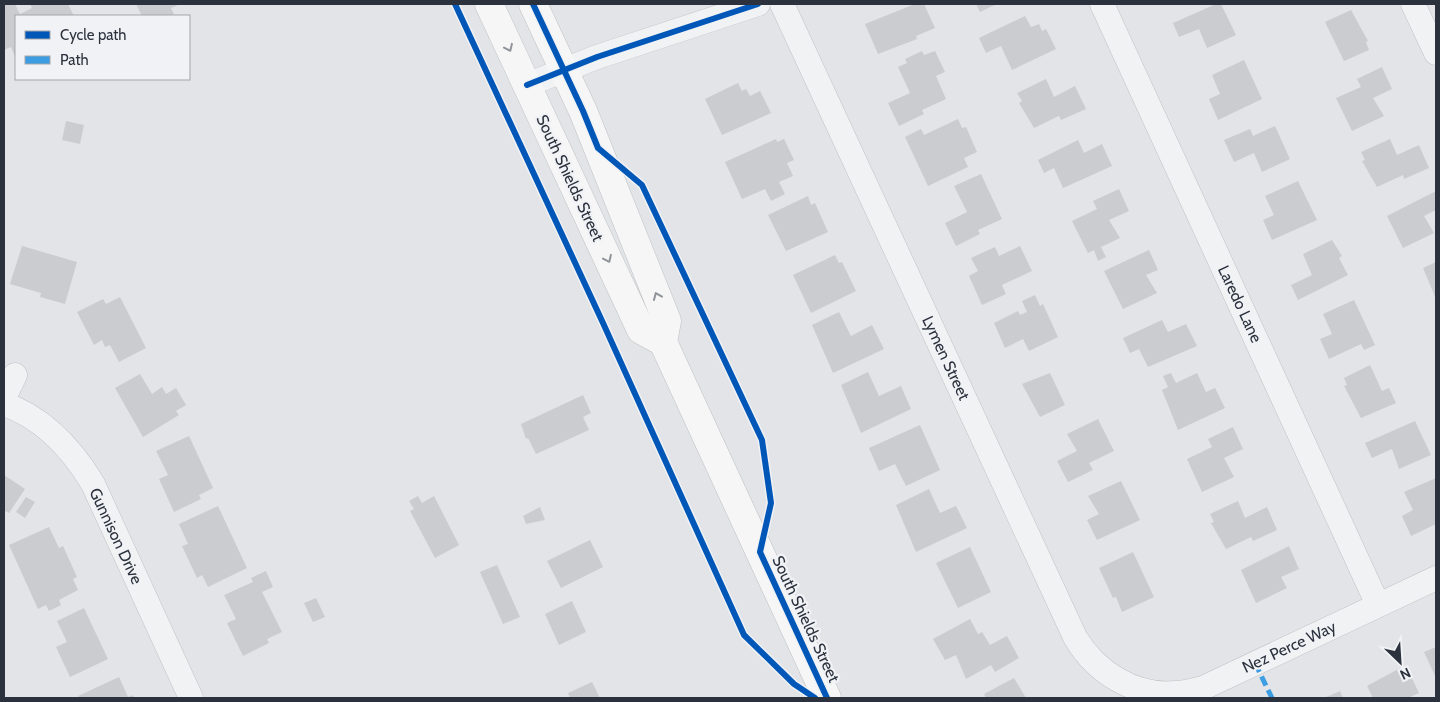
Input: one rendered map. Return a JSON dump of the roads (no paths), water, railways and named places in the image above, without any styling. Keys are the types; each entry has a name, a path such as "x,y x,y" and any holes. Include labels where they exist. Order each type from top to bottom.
{"main road":[{"name":"South Shields Street","path":"489,4 641,330 663,342"},
{"name":"South Shields Street","path":"533,4 583,111 667,321 663,342 827,698"}],"street":[{"path":"527,85 563,69 758,4"},
{"name":"Lymen Street","path":"782,4 1075,637 1099,668 1112,677 1137,689"},
{"name":"Laredo Lane","path":"1102,4 1378,605"},
{"path":"1414,4 1436,53"},
{"path":"4,398 14,375"},
{"name":"Gunnison Drive","path":"4,404 39,423 58,437 81,464 93,484 191,698"},
{"name":"Nez Perce Way","path":"1137,689 1176,694 1203,688 1436,578"}]}
